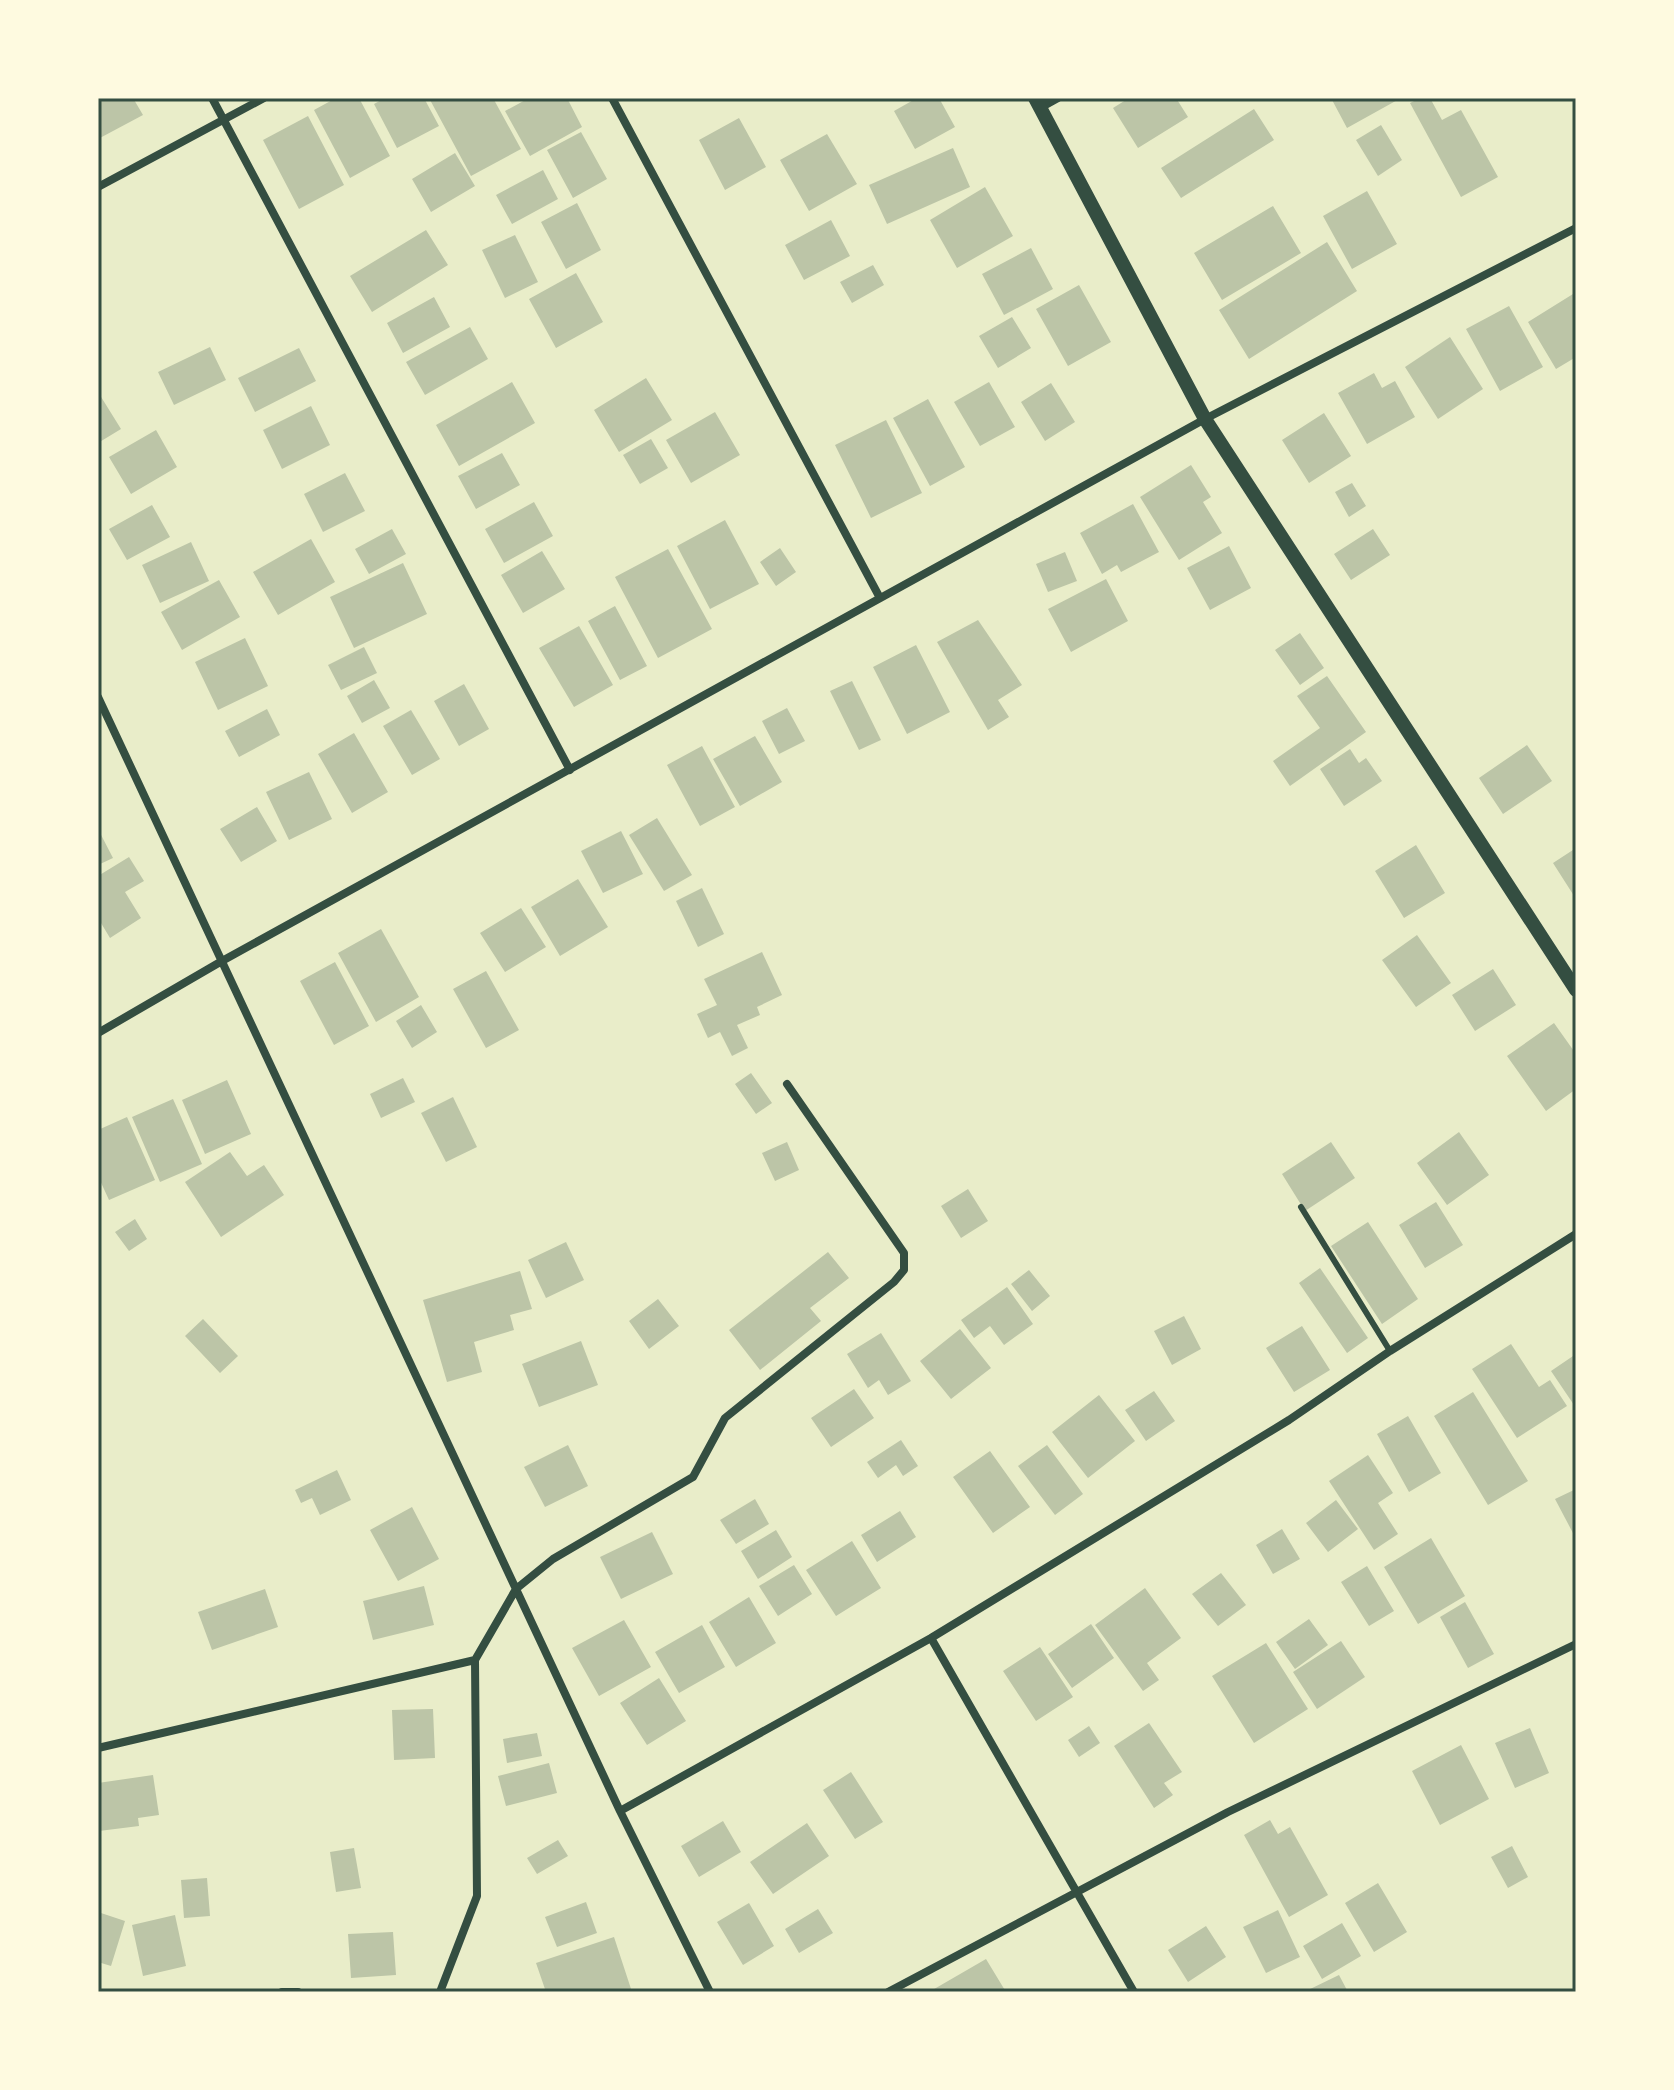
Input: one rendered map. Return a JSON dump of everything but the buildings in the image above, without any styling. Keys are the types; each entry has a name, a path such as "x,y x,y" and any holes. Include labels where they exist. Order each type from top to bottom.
{"street":[{"path":"212,98 570,770"},
{"path":"98,187 264,98"},
{"path":"612,98 880,598"},
{"path":"1058,98 1038,103 1205,419 1576,990"},
{"path":"98,1033 222,961 1205,419 1576,228"},
{"path":"98,697 620,1811 710,1992"},
{"path":"440,1992 477,1896 475,1660 516,1589 553,1559 693,1477 725,1418 894,1282 904,1270 904,1253 787,1084"},
{"path":"620,1811 931,1638 1289,1420 1390,1351 1576,1234"},
{"path":"931,1638 1134,1992"},
{"path":"888,1992 1228,1812 1576,1644"},
{"path":"98,1748 475,1660"},
{"path":"282,1992 298,1992"}],"lane":[{"path":"1301,1207 1390,1351"}]}
